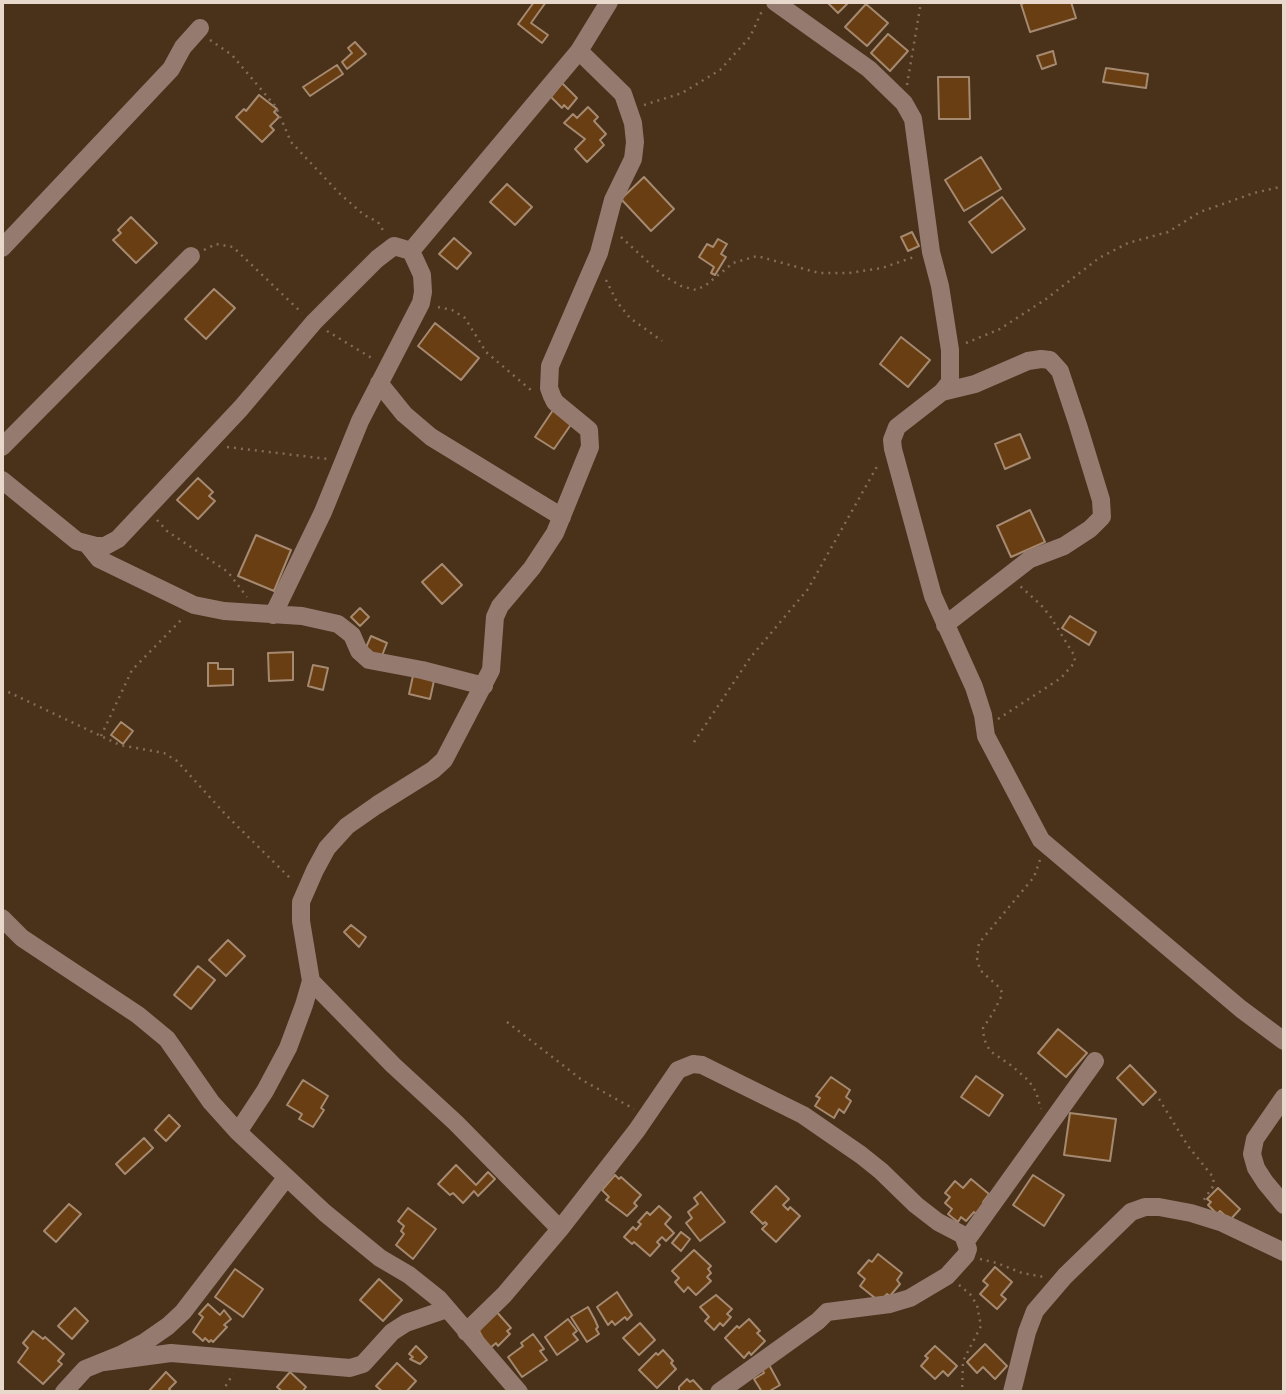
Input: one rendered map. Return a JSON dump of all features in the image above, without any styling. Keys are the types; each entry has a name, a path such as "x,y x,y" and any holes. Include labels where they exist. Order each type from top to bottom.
{"street":[{"path":"2,480 77,541 105,546 118,539 241,408 314,323 377,259 402,248 579,51 609,2"},
{"path":"775,2 869,69 904,103 913,119 931,252 940,286 950,350 950,382 942,392 897,427 892,440 933,596 974,687 986,736 1041,840 1241,1009 1284,1041"},
{"path":"2,248 172,69 183,47 200,28"},
{"path":"238,1132 265,1091 288,1048 311,981 301,921 304,892 327,849 347,826 444,760 491,670 495,617 500,606 532,568 562,517 590,447 591,436 584,425 555,402 549,388 550,366 598,253 613,200 633,159 635,142 633,123 623,93 579,51"},
{"path":"266,614 296,572 360,421 421,303 424,292 422,275 402,248"},
{"path":"2,447 191,256"},
{"path":"942,392 975,384 1028,361 1050,360 1060,371 1101,500 1102,517 1090,529 1064,546 1030,559 945,625"},
{"path":"383,375 404,414 431,437 562,517"},
{"path":"87,544 99,559 194,605 224,611 302,616 338,624 352,635 363,656 377,663 422,670 484,686"},
{"path":"2,918 22,938 138,1015 167,1039 211,1102 238,1132 286,1178 380,1258 409,1275 439,1299 519,1392"},
{"path":"311,981 560,1229"},
{"path":"719,1392 827,1312 890,1304 910,1298 947,1276 1095,1061"},
{"path":"466,1332 511,1287 560,1229 678,1070 692,1064 702,1065 803,1115 861,1155 938,1222 958,1231 966,1248"},
{"path":"1284,1097 1255,1139 1252,1154 1256,1168 1284,1205"},
{"path":"64,1392 85,1369 145,1342 183,1312 286,1178"},
{"path":"1012,1392 1035,1311 1065,1276 1131,1212 1145,1207 1159,1207 1191,1213 1223,1223 1284,1252"},
{"path":"104,1362 183,1353 350,1368 363,1364 392,1332 406,1323 447,1309"}],"path":[{"path":"628,109 662,102 720,70 750,37 767,2"},
{"path":"904,103 921,2"},
{"path":"200,28 207,37 232,55 276,107 291,142 339,193 364,215 378,222 402,248"},
{"path":"950,350 1000,329 1046,299 1099,258 1128,243 1168,232 1200,212 1254,193 1284,186"},
{"path":"607,223 652,268 681,286 696,290 733,263 757,256 819,273 849,273 883,268 931,252"},
{"path":"191,256 216,244 233,247 314,323 383,375"},
{"path":"606,280 617,302 630,318 662,341"},
{"path":"421,303 453,310 465,318 486,352 502,368 543,399 555,402"},
{"path":"206,443 345,460"},
{"path":"694,743 750,657 808,589 879,463"},
{"path":"147,509 167,531 228,572 266,614"},
{"path":"986,736 999,719 1061,678 1075,662 1074,655 1041,605 1009,575"},
{"path":"101,736 132,670 194,605"},
{"path":"2,689 120,745 164,753 177,761 262,853 304,892"},
{"path":"1041,840 1042,852 1034,877 979,943 976,958 980,970 1001,989 1002,995 984,1028 984,1039 990,1051 1029,1081 1041,1108"},
{"path":"507,1022 582,1080 646,1116"},
{"path":"1159,1100 1188,1146 1213,1177 1212,1191 1191,1213"},
{"path":"966,1248 1041,1277 1065,1276"},
{"path":"947,1276 970,1294 977,1304 981,1326 963,1361 962,1392"}],"building":[{"path":"534,2 546,2 531,23 548,35 542,43 518,24"},
{"path":"827,2 849,2 838,13"},
{"path":"1071,2 1076,18 1030,32 1021,4"},
{"path":"866,4 888,23 867,46 845,27"},
{"path":"888,34 908,51 890,71 871,53"},
{"path":"355,42 366,54 347,69 342,62 352,53 348,48"},
{"path":"1053,51 1056,64 1042,69 1037,56"},
{"path":"337,65 343,74 310,96 303,87"},
{"path":"1106,68 1148,74 1146,88 1103,82"},
{"path":"938,77 969,77 970,119 939,119"},
{"path":"562,83 577,98 568,109 564,105 562,108 551,97"},
{"path":"259,95 277,109 274,112 279,117 270,126 274,130 262,142 236,117 244,109 246,111"},
{"path":"588,107 598,117 594,121 606,134 600,140 604,145 587,162 575,149 585,139 564,123 573,114 577,118"},
{"path":"981,157 1001,189 964,211 945,180"},
{"path":"644,177 674,209 651,231 621,199"},
{"path":"507,184 532,207 515,225 490,202"},
{"path":"1002,197 1025,229 992,253 969,222"},
{"path":"131,217 157,243 136,263 113,240 121,233 118,230"},
{"path":"912,232 919,246 908,251 901,237"},
{"path":"454,238 471,253 457,269 439,254"},
{"path":"718,239 727,244 721,254 726,257 715,275 711,273 714,267 699,257 707,244 713,247"},
{"path":"214,289 235,308 206,339 185,319"},
{"path":"435,323 479,358 461,380 418,346"},
{"path":"901,337 930,360 908,387 880,364"},
{"path":"553,410 572,423 554,449 535,437"},
{"path":"1020,434 1030,458 1005,469 995,444"},
{"path":"198,478 213,492 209,496 215,501 198,519 177,500"},
{"path":"1030,510 1045,542 1011,557 997,526"},
{"path":"256,535 291,550 274,591 238,576"},
{"path":"442,564 462,585 442,604 422,582"},
{"path":"360,608 369,617 360,626 351,617"},
{"path":"1070,616 1096,632 1089,645 1062,628"},
{"path":"371,636 387,643 381,658 364,652"},
{"path":"293,652 293,680 269,681 268,653"},
{"path":"208,663 218,663 218,669 233,669 233,685 208,686"},
{"path":"313,665 328,668 323,690 308,686"},
{"path":"414,671 435,676 430,699 409,694"},
{"path":"121,722 133,731 123,744 111,735"},
{"path":"351,925 366,937 359,947 344,932"},
{"path":"228,940 245,956 226,976 209,960"},
{"path":"198,966 215,980 191,1009 174,995"},
{"path":"1058,1029 1087,1053 1066,1077 1038,1053"},
{"path":"1130,1065 1156,1092 1143,1105 1117,1078"},
{"path":"976,1076 1003,1095 989,1116 961,1097"},
{"path":"831,1077 850,1090 846,1097 851,1101 844,1113 839,1109 834,1118 815,1106 820,1098 816,1096"},
{"path":"303,1080 328,1096 321,1108 324,1110 313,1127 299,1119 302,1114 287,1105"},
{"path":"1070,1113 1116,1119 1110,1161 1064,1155"},
{"path":"169,1115 180,1126 166,1141 155,1130"},
{"path":"144,1138 153,1148 125,1174 116,1164"},
{"path":"456,1165 476,1185 488,1172 495,1179 478,1196 474,1191 463,1203 438,1184"},
{"path":"615,1175 641,1195 634,1203 637,1206 627,1216 606,1200 609,1197 602,1190"},
{"path":"1033,1175 1064,1195 1044,1226 1013,1205"},
{"path":"971,1179 989,1194 983,1202 989,1207 980,1217 974,1212 966,1221 961,1217 958,1222 948,1214 952,1209 945,1203 950,1197 945,1193 955,1181 963,1188"},
{"path":"776,1186 789,1199 783,1205 788,1210 790,1207 800,1216 776,1242 762,1229 767,1224 763,1224 751,1212"},
{"path":"1218,1188 1240,1209 1230,1220 1220,1211 1217,1214 1208,1205 1211,1202 1207,1199"},
{"path":"701,1192 725,1222 700,1241 686,1223 692,1218 688,1212 698,1204 694,1198"},
{"path":"69,1204 81,1214 56,1242 44,1231"},
{"path":"659,1206 671,1217 665,1224 674,1233 666,1241 662,1237 657,1242 660,1245 650,1256 624,1237 633,1227 636,1230 641,1224 638,1222 647,1212 650,1215"},
{"path":"408,1208 436,1229 413,1259 396,1245 404,1234 401,1231 404,1226 398,1221"},
{"path":"681,1232 690,1239 681,1251 672,1243"},
{"path":"694,1250 711,1266 708,1269 711,1273 707,1277 711,1281 696,1295 688,1287 684,1292 675,1282 679,1278 672,1271"},
{"path":"878,1254 902,1273 897,1280 900,1284 890,1296 887,1294 880,1302 860,1286 865,1279 858,1273"},
{"path":"995,1267 1012,1282 1001,1295 1006,1299 997,1309 980,1294 988,1285 983,1281"},
{"path":"235,1269 263,1289 243,1317 215,1297"},
{"path":"379,1279 402,1300 383,1321 360,1300"},
{"path":"617,1292 632,1315 615,1325 612,1321 608,1325 597,1307"},
{"path":"716,1295 732,1309 727,1314 731,1317 723,1326 720,1323 714,1330 705,1321 709,1317 700,1307"},
{"path":"208,1304 220,1315 224,1310 231,1319 213,1342 205,1338 203,1341 193,1332 203,1317 199,1314"},
{"path":"588,1307 599,1334 587,1342 571,1317"},
{"path":"75,1308 88,1321 72,1339 58,1326"},
{"path":"495,1310 511,1328 507,1331 510,1334 498,1346 496,1343 489,1349 479,1331"},
{"path":"568,1319 577,1331 573,1334 578,1340 557,1355 545,1337"},
{"path":"749,1319 765,1341 744,1358 725,1338"},
{"path":"640,1323 655,1340 639,1355 623,1338"},
{"path":"33,1331 43,1339 45,1337 64,1354 58,1361 62,1364 43,1384 18,1362 28,1348 23,1343"},
{"path":"533,1334 544,1349 540,1351 547,1360 522,1377 508,1357"},
{"path":"985,1344 1007,1366 995,1379 983,1367 977,1373 967,1362"},
{"path":"416,1346 427,1357 420,1364 410,1359 413,1357 409,1354"},
{"path":"935,1346 957,1366 948,1376 943,1371 935,1379 921,1366 928,1358 925,1356"},
{"path":"663,1350 676,1369 657,1388 639,1370 656,1353 658,1355"},
{"path":"397,1363 416,1381 406,1392 383,1392 376,1386"},
{"path":"768,1363 780,1385 768,1392 762,1392 754,1379 764,1373 761,1367"},
{"path":"166,1372 176,1382 169,1389 172,1392 149,1391"},
{"path":"290,1372 306,1387 302,1392 283,1392 277,1387"},
{"path":"687,1379 690,1382 693,1380 703,1391 679,1392 679,1387"}]}
